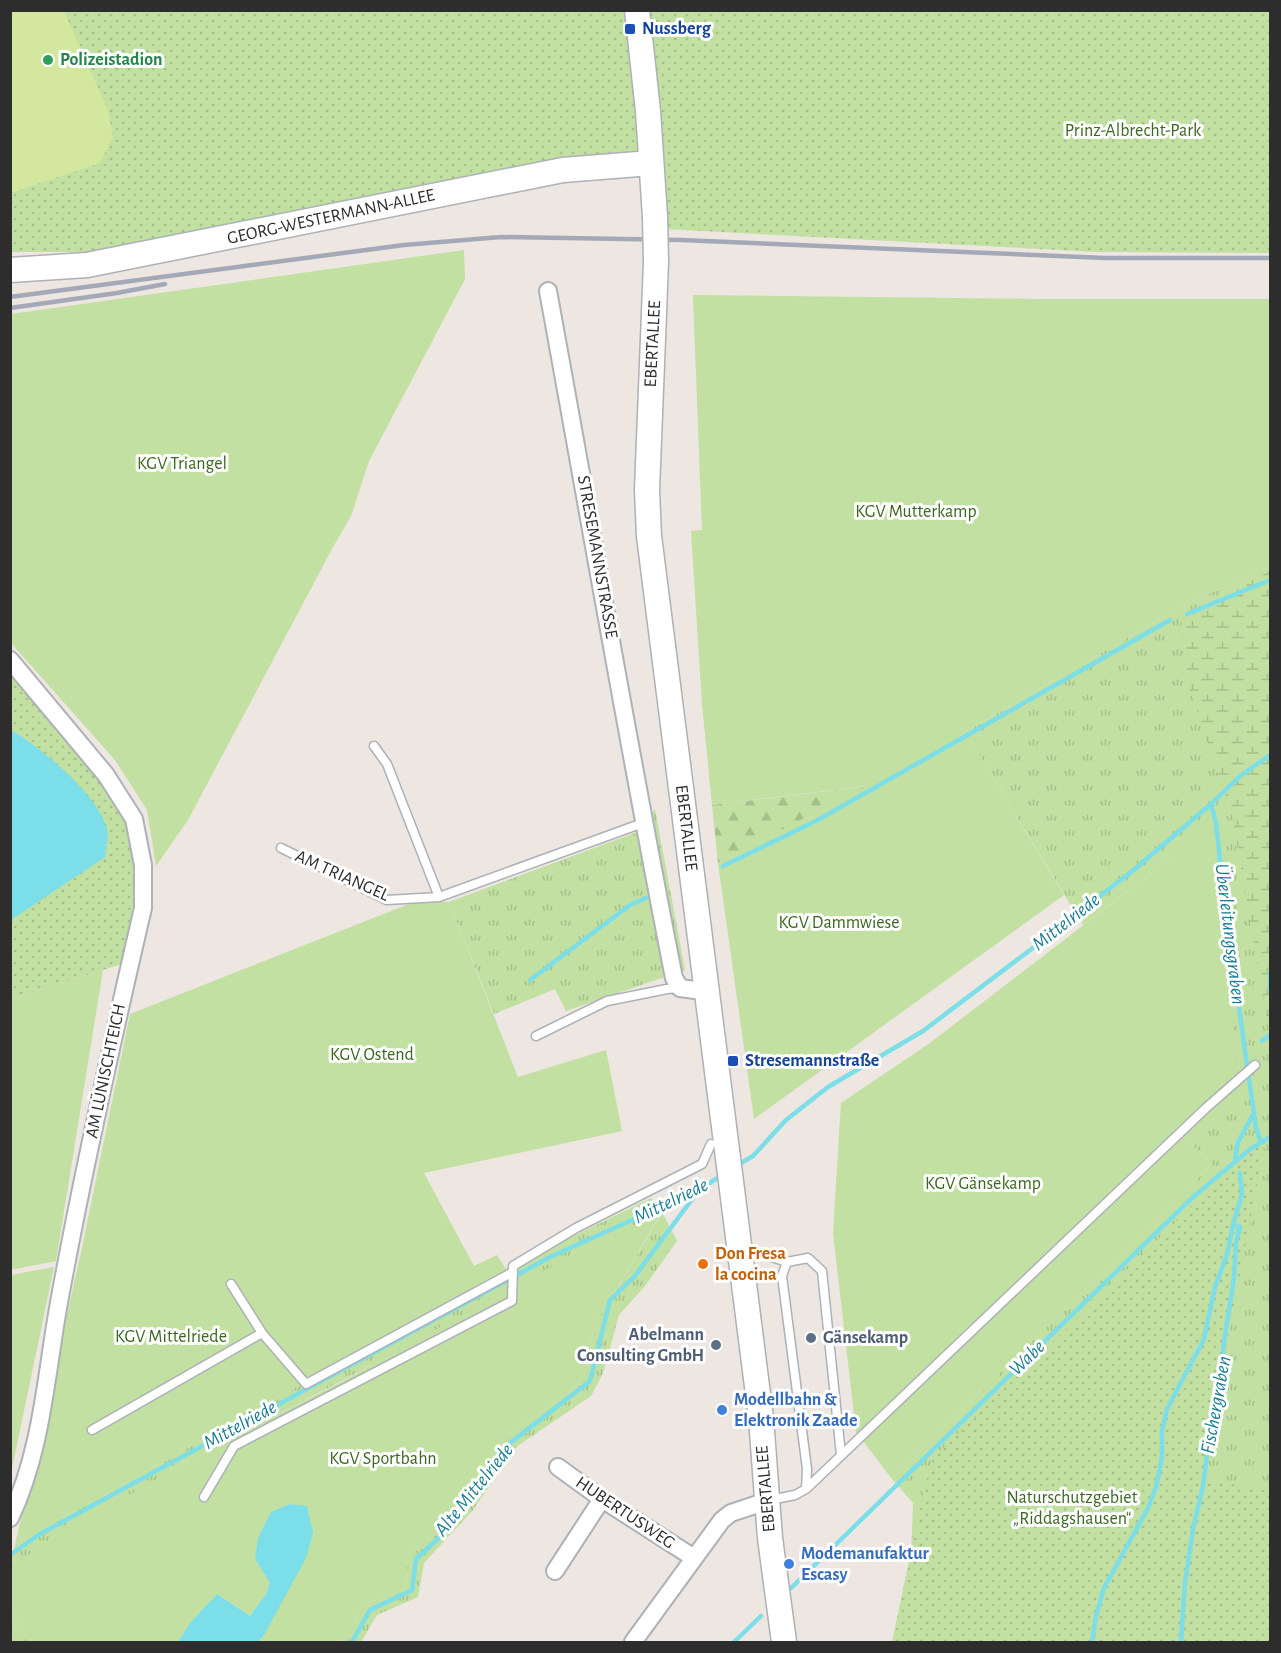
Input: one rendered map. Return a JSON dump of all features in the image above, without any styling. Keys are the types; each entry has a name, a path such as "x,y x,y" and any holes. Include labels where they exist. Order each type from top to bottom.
{"main road":[{"name":"EBERTALLEE","path":"637,10 655,217 656,262 647,490 649,536 707,987 719,1150 732,1184 761,1418 767,1501 784,1642"},
{"name":"GEORG-WESTERMANN-ALLEE","path":"10,270 87,265 563,170 651,163"}],"street":[{"name":"STRESEMANNSTRASSE","path":"548,291 643,823 674,978 680,988"},
{"name":"AM LÜNISCHTEICH","path":"10,660 106,775 134,819 143,865 142,908 86,1163 60,1297 34,1453 22,1493 10,1518"},
{"path":"680,988 695,990 707,987"},
{"name":"HUBERTUSWEG","path":"558,1467 602,1499 694,1558"},
{"path":"555,1571 602,1499"},
{"path":"633,1642 722,1520 731,1513 767,1501"}],"lane":[{"path":"374,746 387,764 439,897 643,823"},
{"name":"AM TRIANGEL","path":"281,848 387,900 439,897"},
{"path":"536,1036 607,1001 680,988"},
{"path":"767,1501 795,1495 806,1489 1206,1108 1255,1065"},
{"path":"204,1497 234,1446 512,1301 513,1266 576,1228 702,1164 719,1150"},
{"path":"739,1246 787,1262 808,1258 822,1271 841,1455"},
{"path":"787,1262 782,1276 807,1469 806,1489"},
{"path":"231,1284 262,1333 306,1384 513,1272"},
{"path":"92,1430 262,1333"}],"green space":[{"name":"Prinz-Albrecht-Park","path":"10,11 1270,11 1270,253 1097,252 665,229 661,158 608,158 95,252 11,252"},
{"name":"Polizeistadion","path":"10,11 64,11 108,110 113,138 100,163 11,193"},
{"name":"KGV Triangel","path":"464,250 465,279 369,461 351,516 188,820 156,866 147,810 115,760 11,643 11,314"},
{"name":"KGV Mutterkamp","path":"693,295 1270,299 1270,567 1185,604 965,732 1064,895 754,1119 718,863 866,786 712,805 702,704 691,531 702,530"},
{"path":"1270,567 1270,1512 908,1642 913,1503 892,1479 1212,1164 1174,1127 1214,828 1083,925 965,732 1185,604"},
{"path":"1270,571 1270,1037 1232,815 1189,687 1181,619"},
{"path":"10,671 93,768 129,824 137,875 125,963 11,999"},
{"path":"869,786 718,863 712,805"},
{"path":"655,809 685,970 566,1011 555,989 494,1014 449,902 640,831"},
{"name":"KGV Gänsekamp","path":"1214,827 1237,1066 1174,1127 1212,1164 892,1479 856,1432 833,1233 841,1103 930,1043"},
{"path":"414,902 449,902 518,1077 606,1050 622,1131 424,1173 474,1266 497,1255 506,1269 15,1545 82,1248 130,1014"},
{"path":"103,970 56,1261 11,1270 11,999"},
{"name":"Naturschutzgebiet „Riddagshausen“","path":"1265,1141 1202,1479 1270,1491 1270,1642 892,1642 932,1459 1240,1160"},
{"path":"651,1198 662,1212 677,1241 645,1286 619,1315 603,1373 591,1396 516,1447 473,1510 424,1563 418,1597 377,1615 361,1642 339,1642 347,1638 363,1605 406,1588 408,1555 439,1528 461,1503 504,1438 579,1385 587,1369 594,1326 662,1213 175,1468 11,1573 11,1556 15,1545 506,1269"},
{"name":"KGV Sportbahn","path":"662,1212 594,1326 587,1369 579,1385 504,1438 461,1503 439,1528 408,1555 406,1588 363,1605 347,1638 339,1642 258,1642 264,1635 307,1507 289,1504 271,1512 255,1559 270,1583 266,1594 250,1616 217,1594 190,1623 178,1642 31,1642 11,1610 11,1573 22,1558 175,1468 343,1381 523,1281"},
{"path":"54,1267 11,1473 11,1275"},
{"path":"11,1610 31,1642 11,1642"}],"water":[{"path":"11,730 52,760 81,787 102,815 108,835 105,857 11,920"},
{"path":"289,1504 307,1506 313,1533 306,1558 264,1635 258,1642 178,1642 190,1623 217,1594 250,1616 266,1594 270,1583 255,1559 258,1538 271,1512"}],"waterway":[{"path":"1187,614 1270,580"},
{"path":"723,866 816,821 1170,620"},
{"name":"Mittelriede","path":"736,1166 753,1156 786,1120 828,1087 923,1031 1050,935 1136,868 1240,776 1270,755"},
{"name":"Überleitungsgraben","path":"1211,804 1216,823 1247,1065"},
{"path":"530,980 630,905 646,898"},
{"path":"1270,974 1270,990"},
{"path":"1262,1041 1270,1035"},
{"name":"Überleitungsgraben","path":"1249,1078 1256,1128 1261,1142"},
{"name":"Fischergraben","path":"1235,1158 1238,1142 1254,1113"},
{"name":"Wabe","path":"791,1588 1192,1198 1249,1150 1270,1137"},
{"name":"Fischergraben","path":"1181,1642 1185,1583 1193,1529 1203,1486 1210,1431 1220,1395 1224,1342 1234,1278 1236,1242 1240,1227 1233,1225 1242,1194 1240,1173"},
{"name":"Mittelriede","path":"10,1555 40,1534 552,1256 699,1190 722,1175"},
{"name":"Alte Mittelriede","path":"352,1642 370,1610 412,1590 416,1559 444,1533 466,1506 510,1443 590,1381 610,1300 634,1277 699,1190"},
{"path":"1092,1642 1104,1588 1148,1508 1156,1487 1162,1457 1162,1431 1167,1409 1204,1339 1215,1287 1227,1255 1233,1225"},
{"name":"Wabe","path":"734,1642 761,1616"}],"railway":[{"path":"10,297 404,245 501,237 681,240 1105,258 1270,258"},
{"path":"10,308 165,284"}],"place":[{"name":"Nussberg","path":"630,29"},
{"name":"Polizeistadion","path":"48,60"},
{"name":"Stresemannstraße","path":"733,1061"},
{"name":"Don Fresa la cocina","path":"703,1264"},
{"name":"Gänsekamp","path":"811,1338"},
{"name":"Abelmann Consulting GmbH","path":"716,1345"},
{"name":"Modellbahn & Elektronik Zaade","path":"722,1410"},
{"name":"Modemanufaktur Escasy","path":"789,1564"}],"park label":[{"name":"KGV Dammwiese","path":"839,923"},
{"name":"KGV Ostend","path":"372,1055"},
{"name":"KGV Mittelriede","path":"171,1337"}]}
